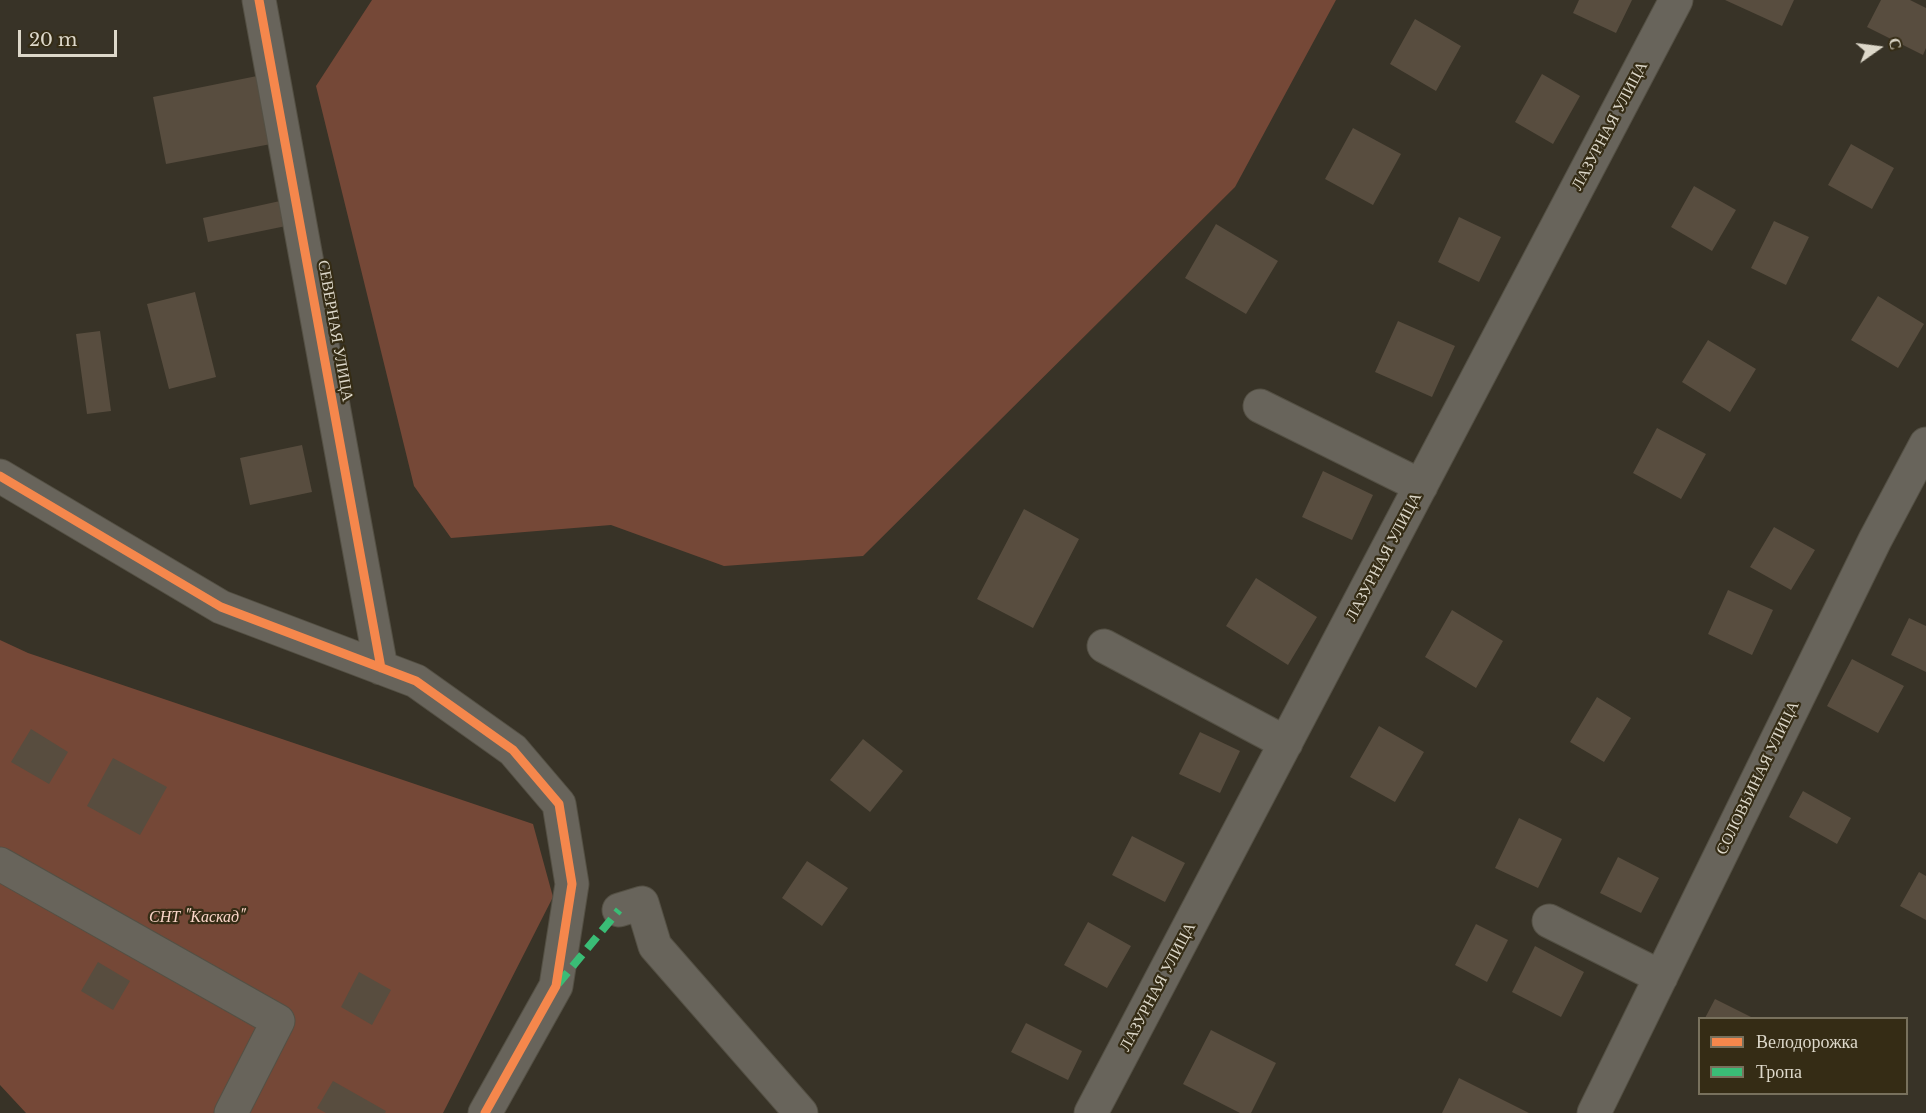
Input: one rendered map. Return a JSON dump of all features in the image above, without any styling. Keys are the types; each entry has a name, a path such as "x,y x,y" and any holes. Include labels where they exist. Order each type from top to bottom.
{"street":[{"name":"СЕВЕРНАЯ УЛИЦА","path":"259,0 381,668"},
{"name":"ЛАЗУРНАЯ УЛИЦА","path":"1091,1113 1676,0"},
{"path":"1260,406 1421,486"},
{"name":"СОЛОВЬИНАЯ УЛИЦА","path":"1594,1113 1875,540 1926,444"},
{"path":"0,476 221,607 416,681 513,750 559,804 572,884 556,986 485,1113"},
{"path":"1104,646 1286,743"},
{"path":"0,864 278,1022 231,1113"},
{"path":"619,910 642,903 655,946 801,1113"},
{"path":"1549,921 1660,977"}],"green space":[{"path":"372,0 1336,0 1235,187 863,556 724,566 611,525 451,538 414,486 316,86"},
{"name":"СНТ \"Каскад\"","path":"0,640 28,653 533,824 553,897 443,1113 26,1113 0,1085"}],"building":[{"path":"1579,0 1632,0 1616,33 1573,13"},
{"path":"1725,0 1794,0 1782,26"},
{"path":"1881,0 1910,0 1926,8 1926,48 1923,55 1867,27"},
{"path":"1415,19 1461,46 1436,91 1390,64"},
{"path":"1542,74 1580,96 1553,144 1515,122"},
{"path":"257,76 271,144 166,164 153,97"},
{"path":"1353,128 1401,154 1373,205 1325,179"},
{"path":"1851,144 1894,168 1872,209 1828,185"},
{"path":"1694,186 1736,210 1712,251 1671,227"},
{"path":"280,201 286,226 208,242 203,218"},
{"path":"1459,217 1501,237 1479,282 1438,262"},
{"path":"1774,221 1809,237 1786,285 1751,268"},
{"path":"1216,224 1278,261 1246,314 1185,278"},
{"path":"195,292 216,377 169,389 147,304"},
{"path":"1878,296 1924,324 1898,368 1851,340"},
{"path":"1398,321 1455,346 1432,397 1375,372"},
{"path":"100,331 111,411 87,414 76,334"},
{"path":"1708,340 1756,369 1730,412 1682,382"},
{"path":"1657,428 1706,454 1681,499 1633,473"},
{"path":"302,445 312,492 250,505 240,458"},
{"path":"1323,471 1373,495 1352,540 1302,517"},
{"path":"1024,509 1079,539 1033,628 977,599"},
{"path":"1774,527 1815,550 1791,590 1750,567"},
{"path":"1256,578 1317,617 1288,665 1226,626"},
{"path":"1728,590 1773,610 1752,655 1708,634"},
{"path":"1452,610 1503,641 1476,688 1425,657"},
{"path":"1909,618 1926,626 1926,672 1891,655"},
{"path":"1852,659 1904,686 1878,733 1827,706"},
{"path":"1597,697 1631,718 1604,762 1570,742"},
{"path":"1379,726 1424,752 1395,802 1350,777"},
{"path":"31,729 68,752 49,784 11,762"},
{"path":"1200,732 1240,751 1220,793 1179,774"},
{"path":"863,739 903,771 870,812 830,780"},
{"path":"113,758 167,787 140,835 87,806"},
{"path":"1803,791 1851,818 1837,844 1789,817"},
{"path":"1519,818 1562,839 1538,888 1495,868"},
{"path":"1132,836 1185,863 1165,902 1112,875"},
{"path":"1618,857 1659,878 1641,913 1600,893"},
{"path":"807,861 848,888 822,926 782,898"},
{"path":"1919,872 1926,876 1926,920 1900,906"},
{"path":"1088,922 1131,946 1107,988 1064,965"},
{"path":"1476,924 1508,940 1487,982 1455,965"},
{"path":"1535,946 1584,972 1561,1017 1512,992"},
{"path":"98,962 130,981 113,1010 81,991"},
{"path":"359,972 391,990 372,1025 341,1007"},
{"path":"1715,999 1751,1017 1706,1017"},
{"path":"1026,1023 1082,1051 1068,1080 1011,1052"},
{"path":"1211,1030 1276,1063 1251,1113 1240,1113 1183,1084"},
{"path":"1459,1078 1529,1113 1442,1113"},
{"path":"333,1081 386,1111 385,1113 326,1113 317,1108"}],"marked path":[{"path":"558,984 619,910"}],"cycle path":[{"path":"259,0 381,668"},
{"path":"0,476 221,607 416,681 513,750 559,804 572,884 556,986 485,1113"}]}
